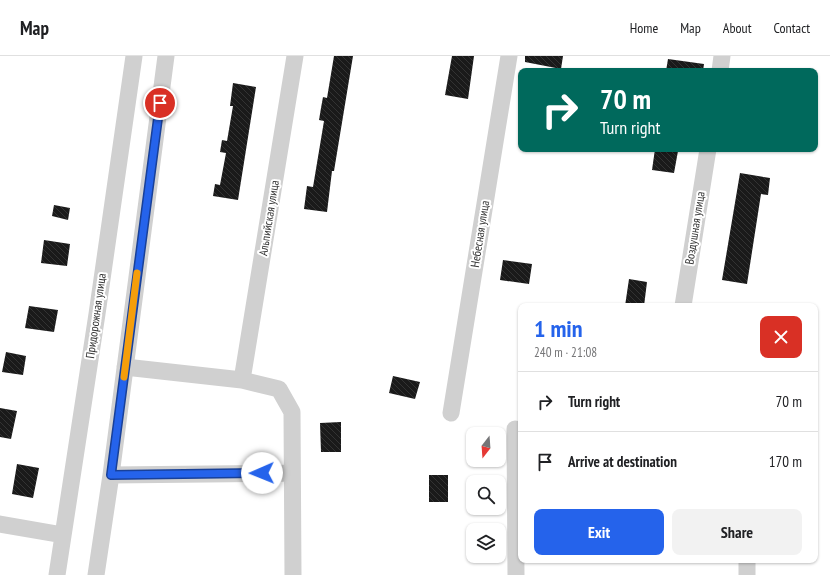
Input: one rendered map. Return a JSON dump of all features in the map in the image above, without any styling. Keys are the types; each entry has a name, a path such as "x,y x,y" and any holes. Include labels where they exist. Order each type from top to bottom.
{"street":[{"name":"Придорожная улица","path":"56,575 97,314 134,56"},
{"path":"96,575 111,475 166,56"},
{"name":"Альпийская улица","path":"242,380 295,56"},
{"name":"Небесная улица","path":"451,413 509,56"},
{"path":"720,68 722,56"},
{"name":"Воздушная улица","path":"683,303 708,152"},
{"path":"125,367 242,380 278,389 292,412 293,575"},
{"path":"515,429 516,575"},
{"path":"111,475 292,473"},
{"path":"0,524 63,535"},
{"path":"747,563 747,575"}],"building":[{"path":"334,56 353,56 334,171 332,171 327,212 304,209 307,186 313,187 324,121 319,120 323,97 327,98"},
{"path":"452,56 474,56 468,99 445,95"},
{"path":"525,56 563,56 561,68 525,62"},
{"path":"668,59 704,64 703,68 666,68"},
{"path":"233,83 256,87 238,200 213,196 215,184 220,185 226,153 220,152 222,140 227,141 233,106 230,106"},
{"path":"655,152 678,152 674,173 652,170"},
{"path":"740,173 770,178 768,195 761,194 747,284 722,280"},
{"path":"54,205 70,208 68,220 52,216"},
{"path":"44,240 70,244 67,266 41,263"},
{"path":"503,260 532,264 529,284 500,280"},
{"path":"629,279 647,282 644,303 625,303"},
{"path":"29,306 58,310 54,332 25,328"},
{"path":"6,352 26,356 23,375 2,372"},
{"path":"393,376 420,382 415,399 389,393"},
{"path":"0,408 17,411 11,439 0,437"},
{"path":"341,422 341,452 321,452 320,423"},
{"path":"17,464 39,468 33,498 12,494"},
{"path":"429,475 448,475 448,502 429,502"}],"slow traffic":[{"path":"124,377 137,273"}],"route":[{"path":"160,103 111,475 262,473"}]}
